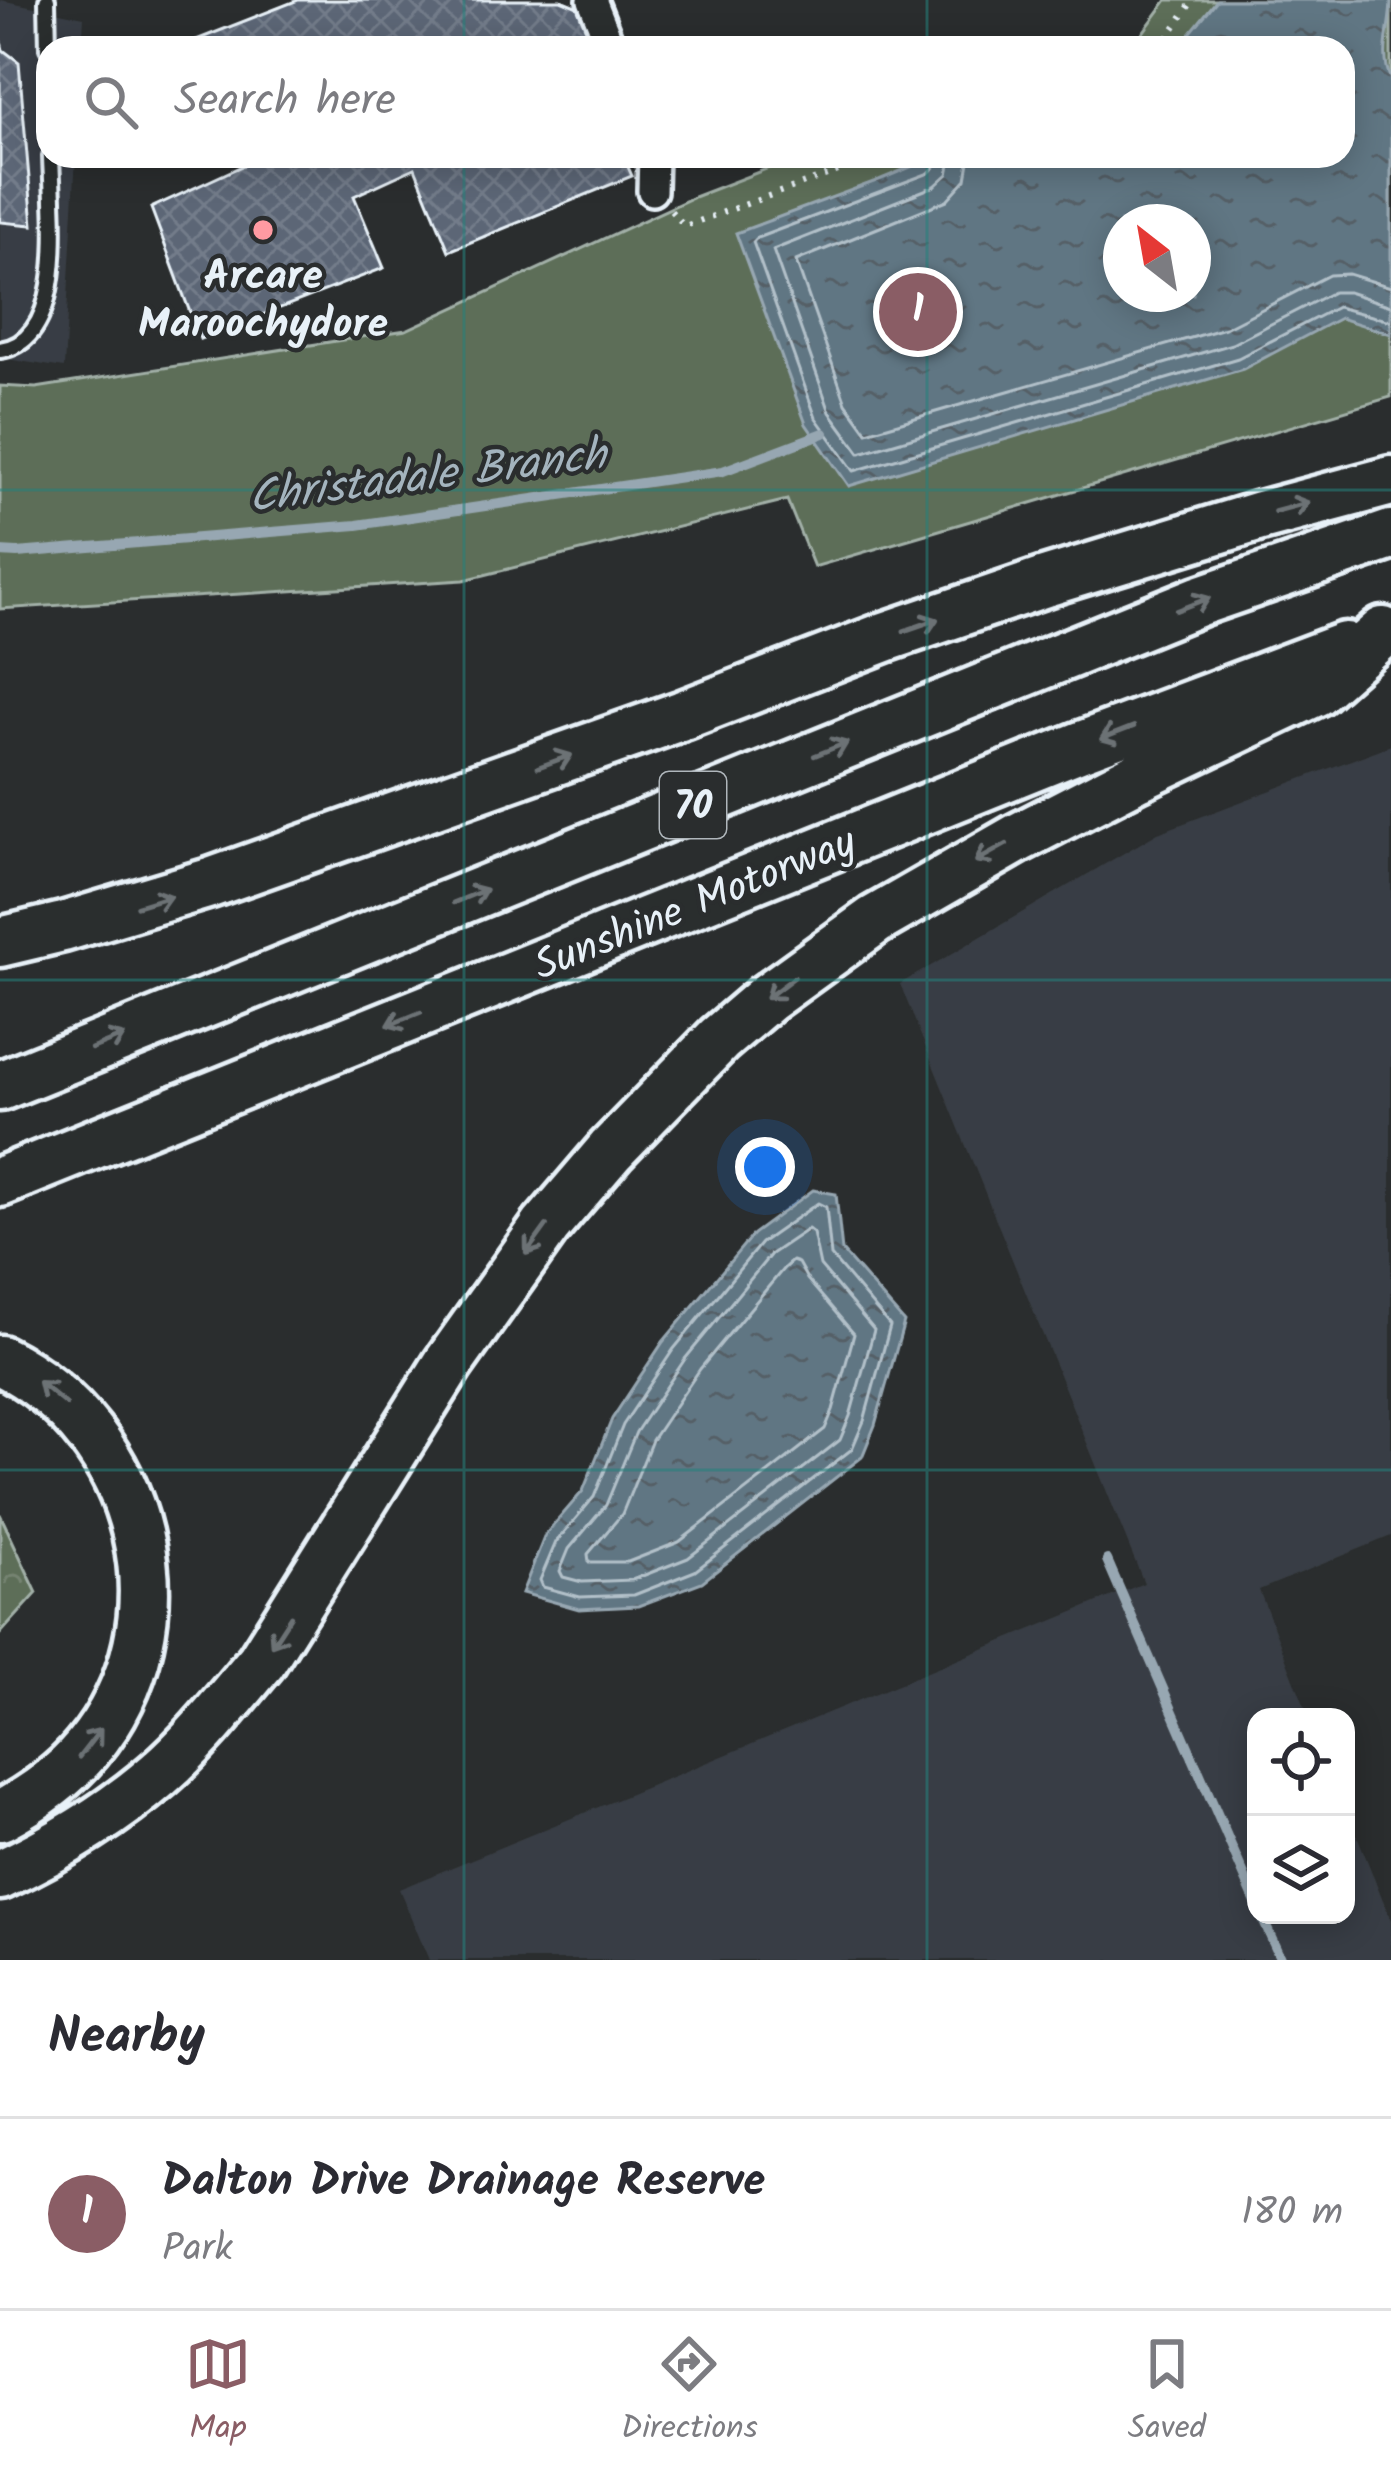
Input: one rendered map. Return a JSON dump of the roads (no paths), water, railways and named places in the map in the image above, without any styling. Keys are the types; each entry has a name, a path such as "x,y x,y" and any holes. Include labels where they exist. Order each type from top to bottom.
{"highway":[{"path":"0,941 210,883 1045,582 1391,481"},
{"name":"70","path":"0,1086 1199,601 1391,535"},
{"path":"0,1875 59,1845 134,1796 224,1707 260,1662 448,1364 546,1226 611,1150 719,1039 802,971 875,920 1058,817 1316,691 1387,631"},
{"name":"Sunshine Motorway","path":"0,1182 1058,756 1387,631"},
{"path":"0,1360 53,1392 113,1466 136,1529 144,1597 134,1662 105,1724 61,1776 0,1816"}],"street":[{"path":"592,0 606,36"},
{"path":"652,191 653,168"}],"lane":[{"path":"47,0 48,36"},
{"path":"0,350 15,348 37,327 48,298 51,168"}],"water":[{"path":"1217,0 1391,0 1386,50 1391,80 1391,334 1340,318 1243,369 849,486 806,424 736,233 908,168 1355,168 1355,36 1188,36"},
{"path":"813,1190 836,1194 842,1251 904,1322 862,1457 702,1582 638,1606 579,1609 522,1593 545,1535 583,1491 612,1419 663,1342 753,1234"}],"waterway":[{"name":"Christadale Branch","path":"0,552 357,525 723,471 824,433"},
{"path":"1107,1560 1247,1882"},
{"path":"1265,1924 1281,1960"}],"place":[{"name":"Arcare Maroochydore","path":"263,230"},
{"name":"Dalton Drive Drainage Reserve","path":"918,312"}]}
